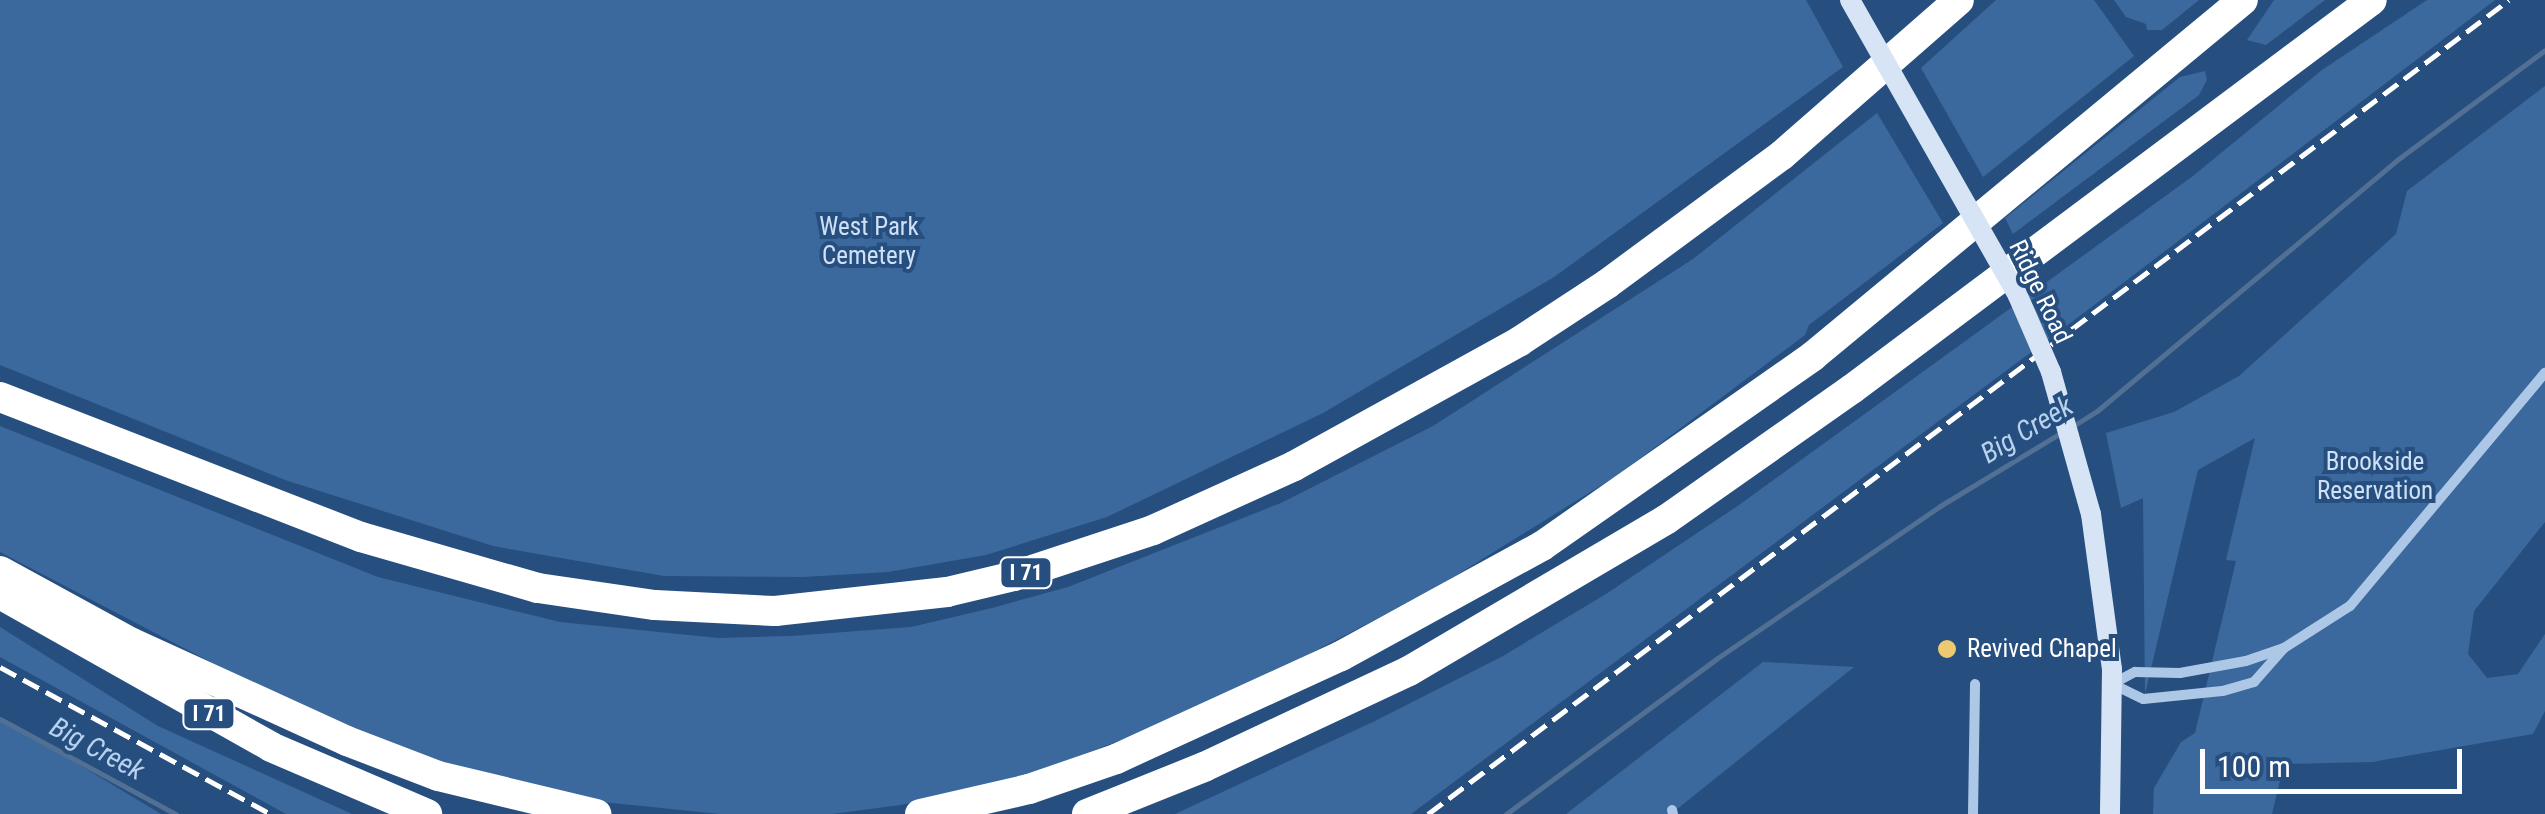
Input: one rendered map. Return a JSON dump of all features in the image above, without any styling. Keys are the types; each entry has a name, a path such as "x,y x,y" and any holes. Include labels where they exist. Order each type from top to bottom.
{"highway":[{"name":"I 71","path":"0,396 361,537 538,588 656,605 776,611 931,595 1014,576 1153,530 1377,423 1520,341 1656,249 1782,155 1957,0"},
{"path":"920,814 1029,789 1116,759 1340,656 1542,546 1812,356 2243,0"},
{"path":"1087,814 1204,768 1409,671 1668,519 1867,378 2372,0"},
{"path":"0,571 132,643 347,741 438,776 596,814"},
{"name":"I 71","path":"0,594 271,747 426,814"}],"main road":[{"name":"Ridge Road","path":"1850,0 2018,296 2051,372 2091,514 2110,626 2110,814"}],"street":[{"path":"2112,684 2135,672 2180,673 2243,662 2284,648 2350,606 2545,373"},
{"path":"2112,684 2144,699 2222,692 2254,682 2284,648"},
{"path":"1972,814 1974,684"}],"green space":[{"name":"West Park Cemetery","path":"0,0 1806,0 1843,67 1554,277 1323,413 1107,517 986,555 888,572 803,577 664,576 493,546 285,480 0,365"},
{"path":"1996,0 2094,0 2134,56 1983,177 1921,68"},
{"path":"2114,0 2199,0 2162,30 2147,30 2146,24 2126,17"},
{"path":"2274,0 2325,0 2266,45 2247,40"},
{"path":"2427,0 2495,0 2081,315 1411,814 1175,814 1375,721 1503,656 1606,594 1739,505 2193,176 2322,70"},
{"path":"2205,71 2207,80 2199,95 2013,234 2005,218 2180,77"},
{"name":"Brookside Reservation","path":"2545,86 2545,522 2474,611 2468,654 2487,678 2518,674 2545,634 2545,711 2533,734 2372,762 2284,764 2272,814 2153,814 2154,788 2181,742 2195,733 2236,561 2226,560 2255,438 2198,470 2145,694 2143,498 2121,508 2106,433 2174,412 2239,376 2396,234 2407,191"},
{"path":"1877,113 1943,223 1809,325 1805,335 1618,475 1434,589 1284,667 1139,733 1032,774 901,805 832,814 720,814 583,800 474,774 285,701 0,552 0,426 378,577 560,622 718,638 911,627 1068,587 1281,503 1433,426 1693,259"},
{"path":"0,627 158,726 352,814 286,814 0,657"},
{"path":"1763,662 1854,667 1671,814 1566,814"},
{"path":"0,717 161,814 0,814"}],"waterway":[{"name":"Big Creek","path":"2073,426 2097,411 2397,160 2545,50"},
{"name":"Big Creek","path":"1506,814 1716,659 1940,506 2064,431"},
{"name":"Big Creek","path":"0,719 176,814"}],"railway":[{"path":"1428,814 2509,0"},
{"path":"0,667 271,814"}],"place":[{"name":"Revived Chapel","path":"1947,649"}]}
